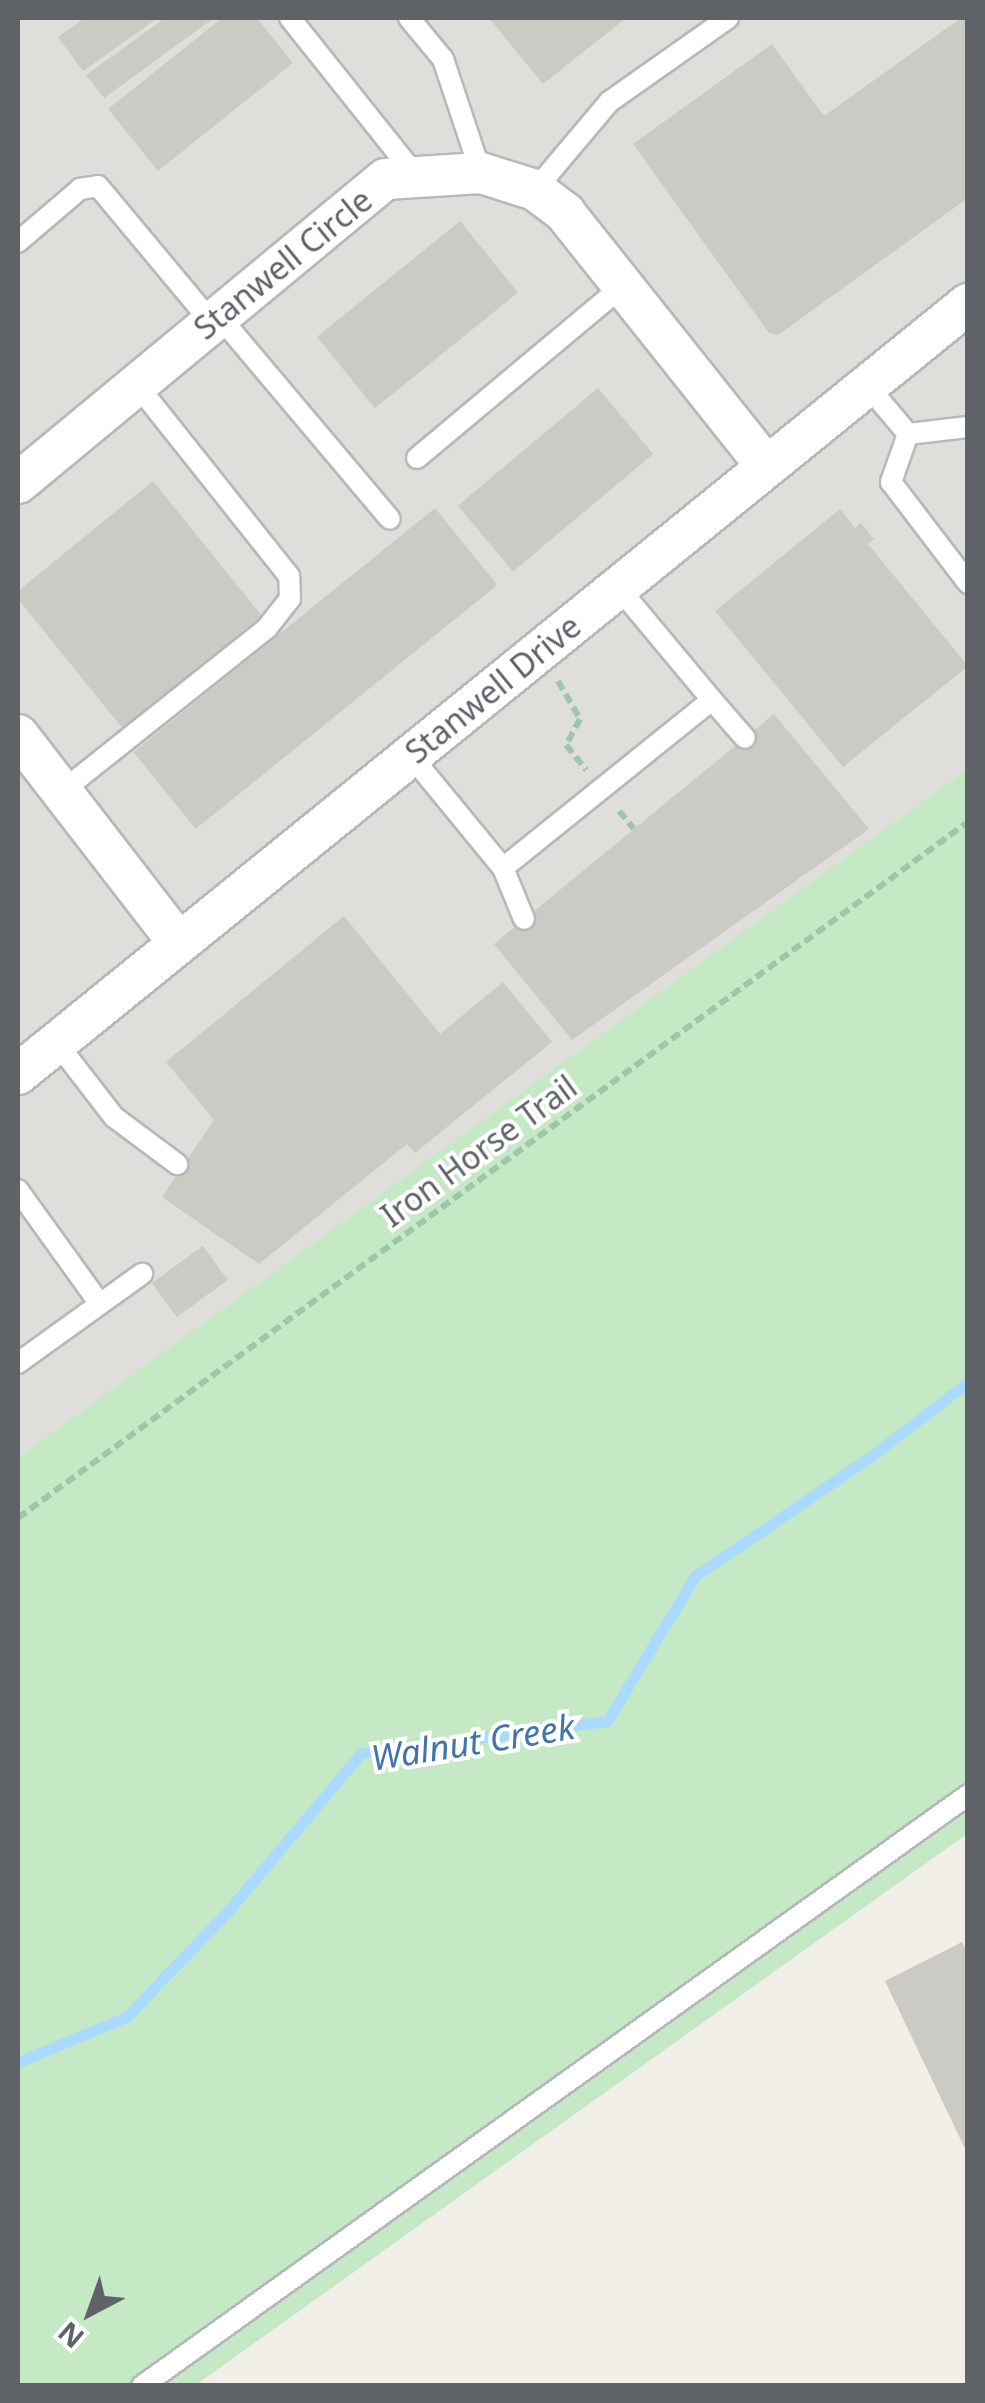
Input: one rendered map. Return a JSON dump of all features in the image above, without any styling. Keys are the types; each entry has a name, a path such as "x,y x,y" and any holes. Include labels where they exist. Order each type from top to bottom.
{"street":[{"name":"Stanwell Circle","path":"18,483 386,179 481,173 534,190 565,213 765,464"},
{"name":"Stanwell Drive","path":"18,1074 765,464 968,304"},
{"path":"18,735 177,941"}],"lane":[{"path":"290,18 417,177"},
{"path":"410,18 443,60 481,173"},
{"path":"534,190 609,102 728,18"},
{"path":"18,242 80,188 98,186 390,519"},
{"path":"417,458 625,284"},
{"path":"62,792 267,628 290,599 289,576 136,384"},
{"path":"866,384 908,434"},
{"path":"908,434 968,427"},
{"path":"908,434 891,482 968,584"},
{"path":"618,587 745,738"},
{"path":"503,868 712,700"},
{"path":"411,756 503,868 524,919"},
{"path":"56,1042 114,1118 177,1164"},
{"path":"18,1190 100,1304"},
{"path":"18,1364 142,1274"},
{"path":"142,2386 968,1795"}],"path":[{"path":"536,653 578,708 581,726 566,745 634,829"},
{"name":"Iron Horse Trail","path":"18,1518 968,822"}],"shaded area":[{"path":"18,18 967,18 967,769 18,1457"}],"green space":[{"path":"967,769 967,1834 196,2385 18,2385 18,1457"}],"building":[{"path":"85,18 158,18 83,71 58,37"},
{"path":"165,18 214,18 104,98 86,75"},
{"path":"222,18 257,18 293,63 158,171 108,109"},
{"path":"489,18 626,18 543,84"},
{"path":"961,18 968,18 968,198 778,335 769,333 633,144 772,44 824,116"},
{"path":"460,221 518,292 375,408 317,337"},
{"path":"598,388 653,454 513,572 458,506"},
{"path":"153,481 262,616 123,729 18,599 18,591"},
{"path":"435,508 497,585 196,829 133,752"},
{"path":"840,509 855,528 861,523 874,539 868,544 968,666 843,767 715,611"},
{"path":"774,714 869,829 572,1040 494,944"},
{"path":"344,916 440,1034 503,982 552,1042 415,1153 407,1144 259,1264 162,1197 214,1120 166,1062"},
{"path":"203,1246 228,1280 177,1317 152,1283"},
{"path":"962,1942 968,1954 968,2155 885,1981"}],"waterway":[{"name":"Walnut Creek","path":"18,2062 126,2017 229,1910 361,1753 607,1721 695,1576 870,1457 968,1382"}]}
